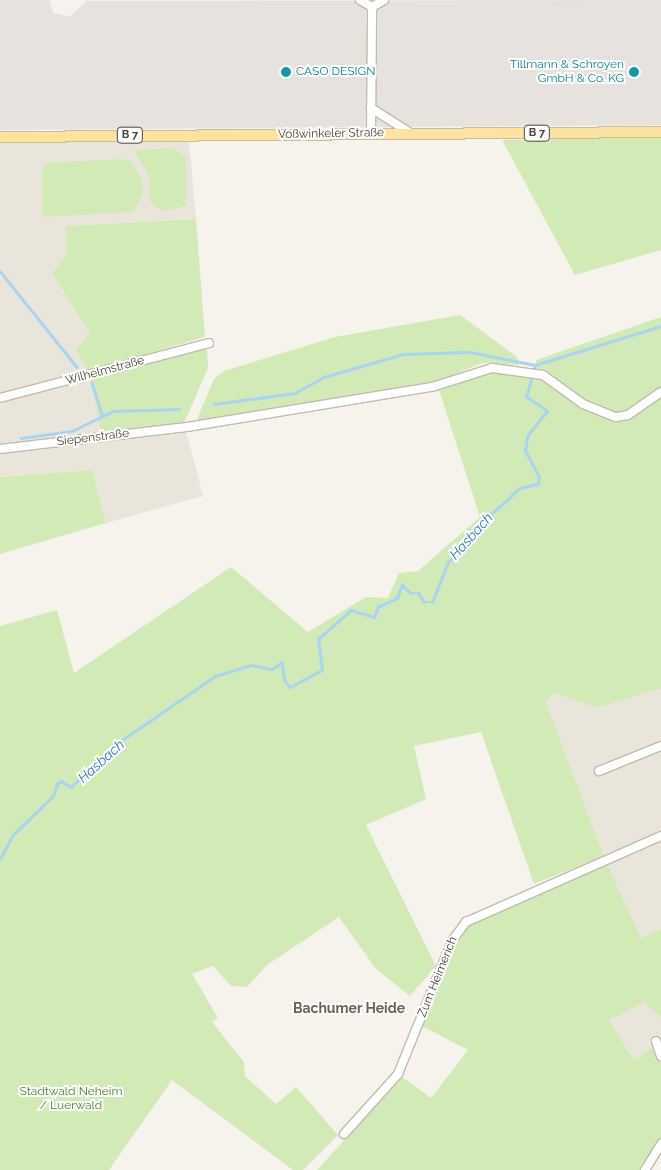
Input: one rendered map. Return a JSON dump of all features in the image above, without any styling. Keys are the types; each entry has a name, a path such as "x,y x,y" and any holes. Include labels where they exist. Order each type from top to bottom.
{"main road":[{"name":"Voßwinkeler Straße","path":"0,137 661,132"}],"street":[{"path":"360,0 372,7"},
{"path":"372,7 384,0"},
{"path":"371,134 372,7"},
{"path":"371,108 388,123 413,134"},
{"name":"Wilhelmstraße","path":"0,398 209,343"},
{"name":"Siepenstraße","path":"0,449 187,427 432,387 483,369 527,370 538,373 593,410 624,416 661,392"},
{"path":"599,771 661,746"},
{"name":"Zum Heimerich","path":"344,1134 398,1074 452,941 466,922 661,836"},
{"path":"656,1041 661,1056"},
{"path":"645,1170 661,1144"}],"shaded area":[{"path":"0,0 50,0 53,13 70,17 86,1 661,0 661,125 0,130"},
{"path":"9,0 42,0 42,5 9,5"},
{"path":"189,139 196,219 66,226 66,255 52,273 90,334 89,371 101,434 184,423 203,496 106,523 92,470 0,477 0,143"},
{"path":"661,688 661,929 641,938 616,888 546,702 553,693 597,708"},
{"path":"644,1001 661,1018 661,1063 655,1047 634,1060 609,1020"}],"green space":[{"path":"661,137 661,250 575,275 502,140"},
{"path":"174,148 186,157 186,206 163,211 150,202 149,176 134,150"},
{"path":"123,159 131,161 142,180 143,195 133,212 42,217 42,168 48,163"},
{"path":"196,219 205,337 89,371 76,349 90,334 52,273 66,255 66,226"},
{"path":"460,315 517,357 519,365 482,363 436,382 202,422 197,419 214,379 224,371 335,337"},
{"name":"Stadtwald Neheim / Luerwald","path":"661,317 661,688 597,708 553,693 546,702 604,856 534,884 481,732 414,746 426,799 366,825 436,966 410,996 376,969 339,917 267,965 247,987 231,986 213,966 192,974 218,1018 212,1022 244,1062 245,1076 276,1104 296,1087 338,1135 303,1170 293,1170 172,1080 109,1170 0,1170 0,626 57,610 74,673 231,567 308,632 366,597 388,598 399,573 418,571 480,517 439,390 485,371 537,375 536,360"},
{"path":"200,348 207,350 208,368 184,423 101,434 90,377"},
{"path":"92,470 106,523 0,554 0,477"},
{"path":"606,862 641,938 661,929 661,1018 644,1002 609,1020 634,1060 655,1046 661,1063 661,1138 641,1170 317,1170 402,1077 431,1098 468,1050 422,1026 462,931 478,918"}],"waterway":[{"path":"0,271 77,367"},
{"path":"214,404 295,393 324,377 403,354 470,352 535,365 661,326"},
{"name":"Hasbach","path":"0,859 13,835 53,796 57,784 61,781 71,787 122,740 215,676 250,665 272,669 282,662 285,681 290,687 322,670 318,639 351,610 374,617 378,607 397,598 402,585 411,593 419,593 424,602 432,602 448,562 489,516 520,488 538,484 539,477 525,451 527,436 547,411 526,397 535,365"},
{"path":"92,383 102,414"},
{"path":"21,438 72,431 113,411 179,409"}],"place":[{"name":"CASO DESIGN","path":"286,72"},
{"name":"Tillmann & Schroyen GmbH & Co. KG","path":"634,72"}],"district":[{"name":"Bachumer Heide","path":"349,1008"}]}
